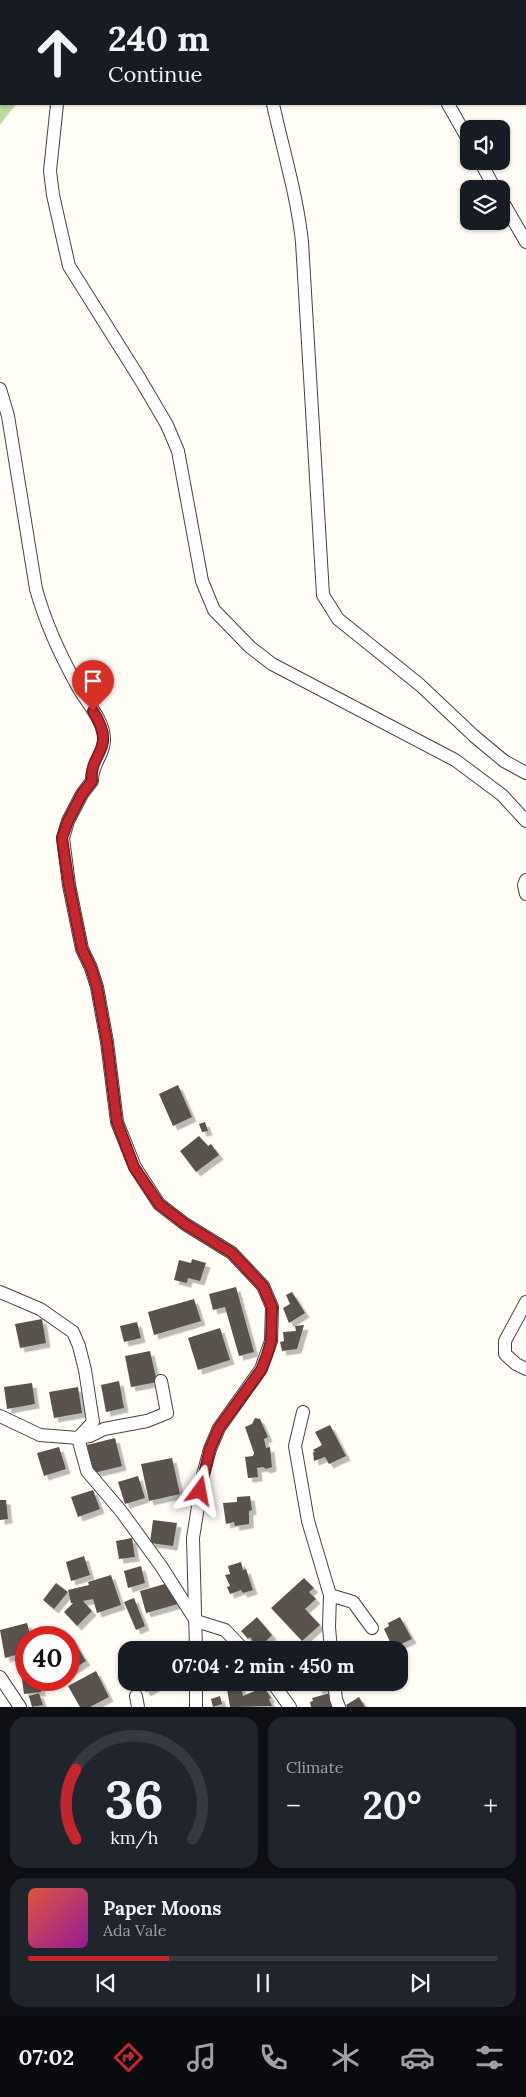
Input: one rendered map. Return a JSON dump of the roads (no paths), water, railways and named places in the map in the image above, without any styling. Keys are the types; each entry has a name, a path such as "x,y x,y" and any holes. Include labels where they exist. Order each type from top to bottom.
{"street":[{"path":"57,105 50,171 53,196 69,266 167,426 178,451 202,581 214,610 250,647 272,664 455,760 502,795 526,821"},
{"path":"273,105 279,134 288,159 301,233 323,595 338,619 420,685 474,736 504,761 526,773"},
{"path":"449,105 460,125"},
{"path":"510,214 526,242"},
{"path":"0,389 8,416 36,589 43,616 61,655 100,722 104,738 102,750 91,772 92,781 71,814 62,838 82,949 97,987 107,1042 117,1122 134,1167 159,1204 185,1224 232,1253 263,1286 272,1307 271,1341 261,1370 219,1428 210,1449 203,1475 193,1538 196,1641"},
{"path":"526,880 524,885 526,894"},
{"path":"0,1292 40,1309 73,1332 79,1346 85,1370 92,1422 78,1438"},
{"path":"526,1302 505,1341 505,1354 516,1364 526,1369"},
{"path":"0,1416 40,1434 78,1438 90,1436 104,1429 147,1421 168,1413 161,1381"},
{"path":"303,1412 295,1446 308,1522 330,1595 330,1641"},
{"path":"78,1438 87,1471 121,1511 161,1566 196,1621 225,1630 235,1641"},
{"path":"330,1595 353,1602 372,1628"},
{"path":"0,1678 20,1707"},
{"path":"196,1691 196,1707"},
{"path":"278,1691 290,1707"},
{"path":"335,1691 340,1707"}]}
